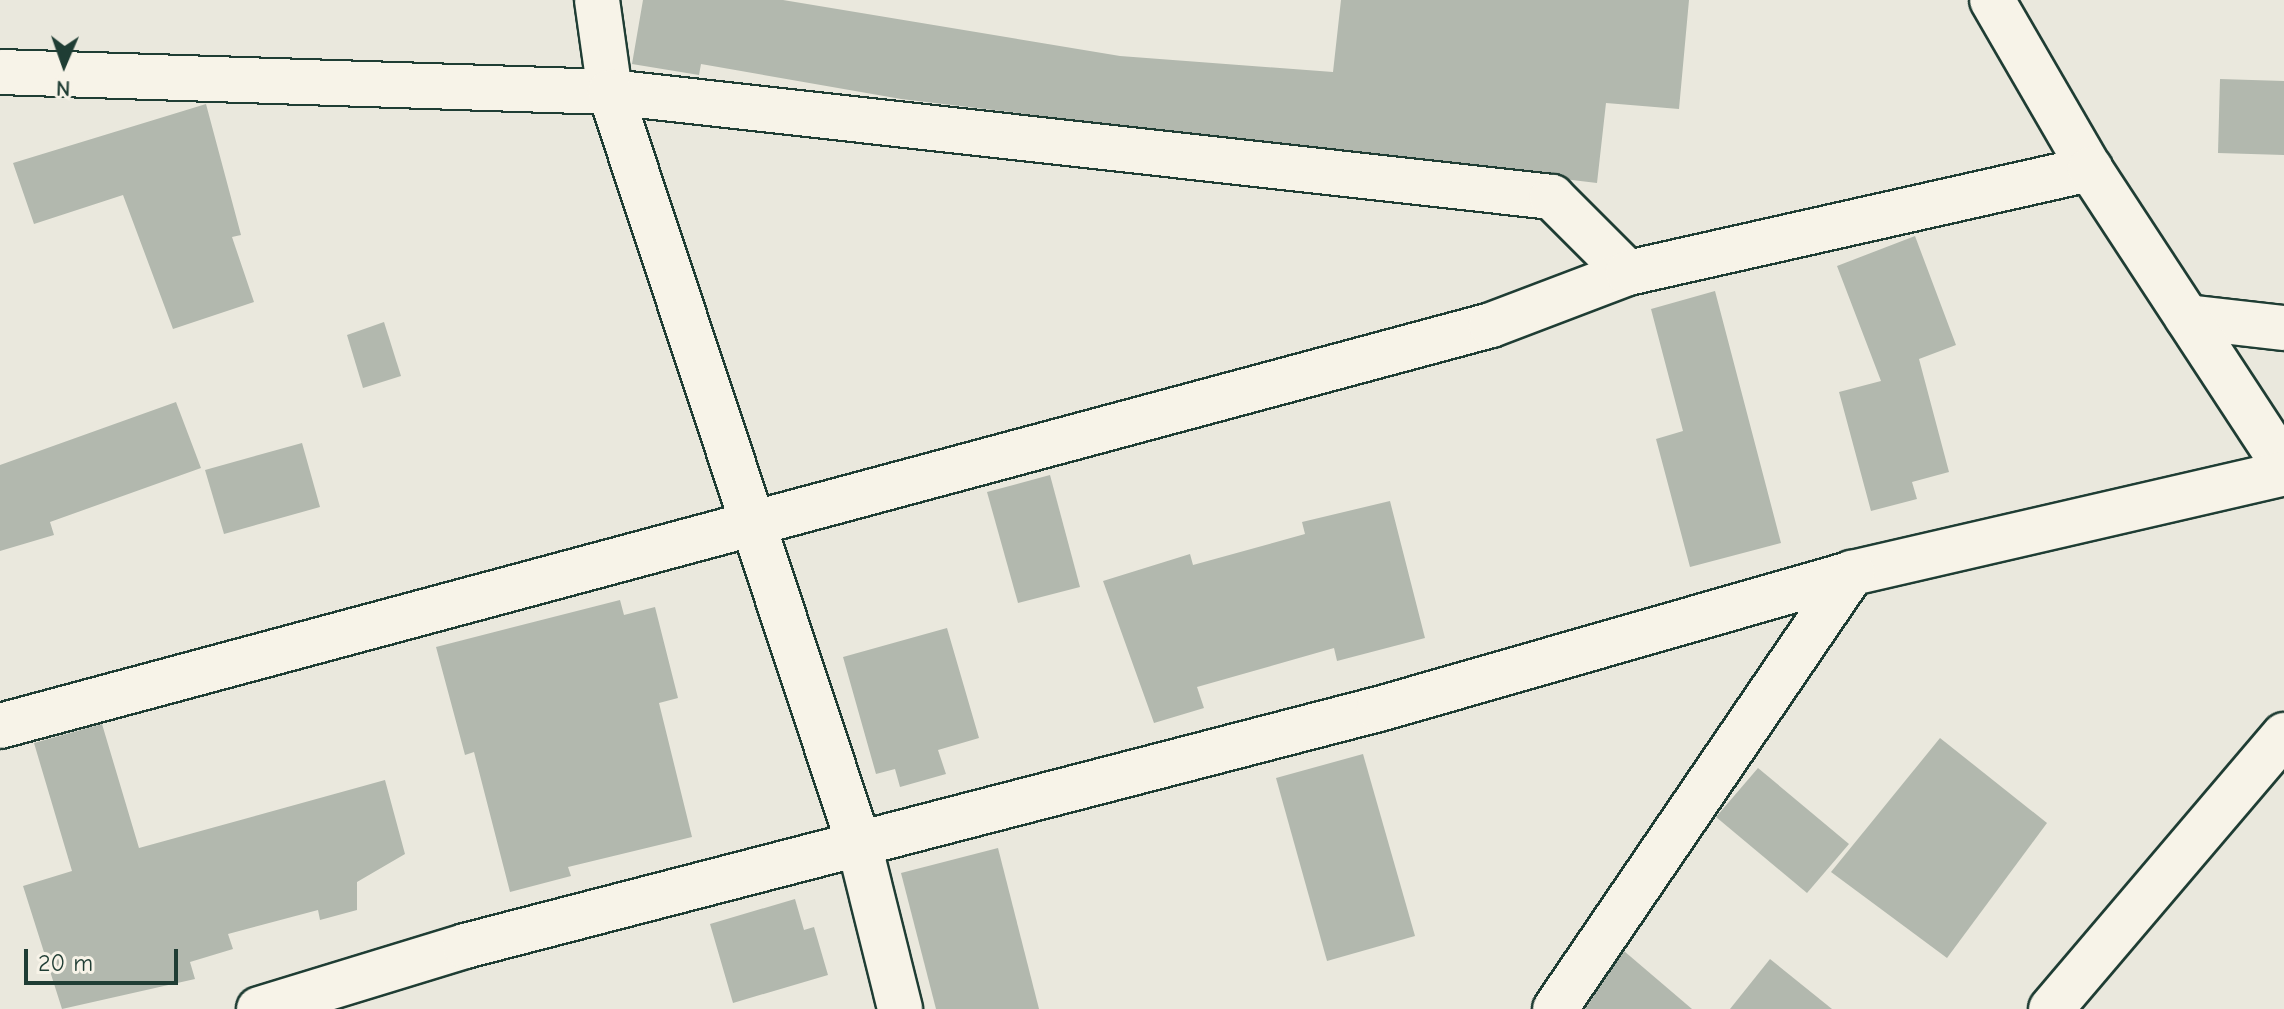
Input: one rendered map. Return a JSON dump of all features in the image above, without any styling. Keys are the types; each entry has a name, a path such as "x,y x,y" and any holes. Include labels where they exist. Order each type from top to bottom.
{"street":[{"path":"597,0 610,92 748,521 859,844 900,1009"},
{"path":"1992,0 2090,169 2284,466"},
{"path":"0,72 610,92 1552,197 1628,273"},
{"path":"0,726 748,521 1491,325 1628,273 2090,169"},
{"path":"2187,317 2284,328"},
{"path":"259,1009 465,946 1379,709 1852,573 2284,473"},
{"path":"1555,1009 1852,573"},
{"path":"2051,1009 2284,735"}],"building":[{"path":"643,0 783,0 1120,56 1333,72 1341,0 1689,0 1679,109 1606,103 1597,183 901,99 701,64 699,75 632,64"},
{"path":"2220,79 2284,81 2284,155 2218,153"},
{"path":"206,104 241,235 232,237 254,302 173,329 123,195 34,224 13,163"},
{"path":"1915,236 1956,345 1919,359 1949,472 1912,482 1917,499 1871,511 1839,392 1881,381 1837,266"},
{"path":"1715,291 1781,543 1690,567 1656,439 1683,431 1651,309"},
{"path":"384,322 401,376 363,388 347,335"},
{"path":"176,402 201,468 50,522 54,535 0,551 0,465"},
{"path":"302,443 320,507 224,534 205,470"},
{"path":"1050,475 1080,587 1018,603 987,492"},
{"path":"1390,501 1425,638 1337,661 1334,648 1197,687 1204,708 1154,723 1103,581 1190,554 1193,565 1305,534 1302,522"},
{"path":"620,600 624,615 655,607 678,698 659,703 692,837 568,867 571,876 510,892 474,752 465,755 436,647"},
{"path":"947,628 979,738 938,750 946,774 900,787 895,769 876,774 843,657"},
{"path":"102,724 139,848 385,780 405,854 357,882 357,910 320,920 318,910 228,934 233,949 190,962 195,979 62,1009 23,886 72,871 34,743"},
{"path":"1940,738 2047,823 1947,958 1831,872"},
{"path":"1363,754 1415,936 1327,961 1276,778"},
{"path":"1758,768 1849,844 1807,893 1716,817"},
{"path":"998,848 1039,1009 936,1009 901,873"},
{"path":"795,899 804,930 814,927 828,975 733,1003 710,924"},
{"path":"1624,951 1692,1009 1585,1009"},
{"path":"1770,959 1832,1009 1730,1009"}]}
